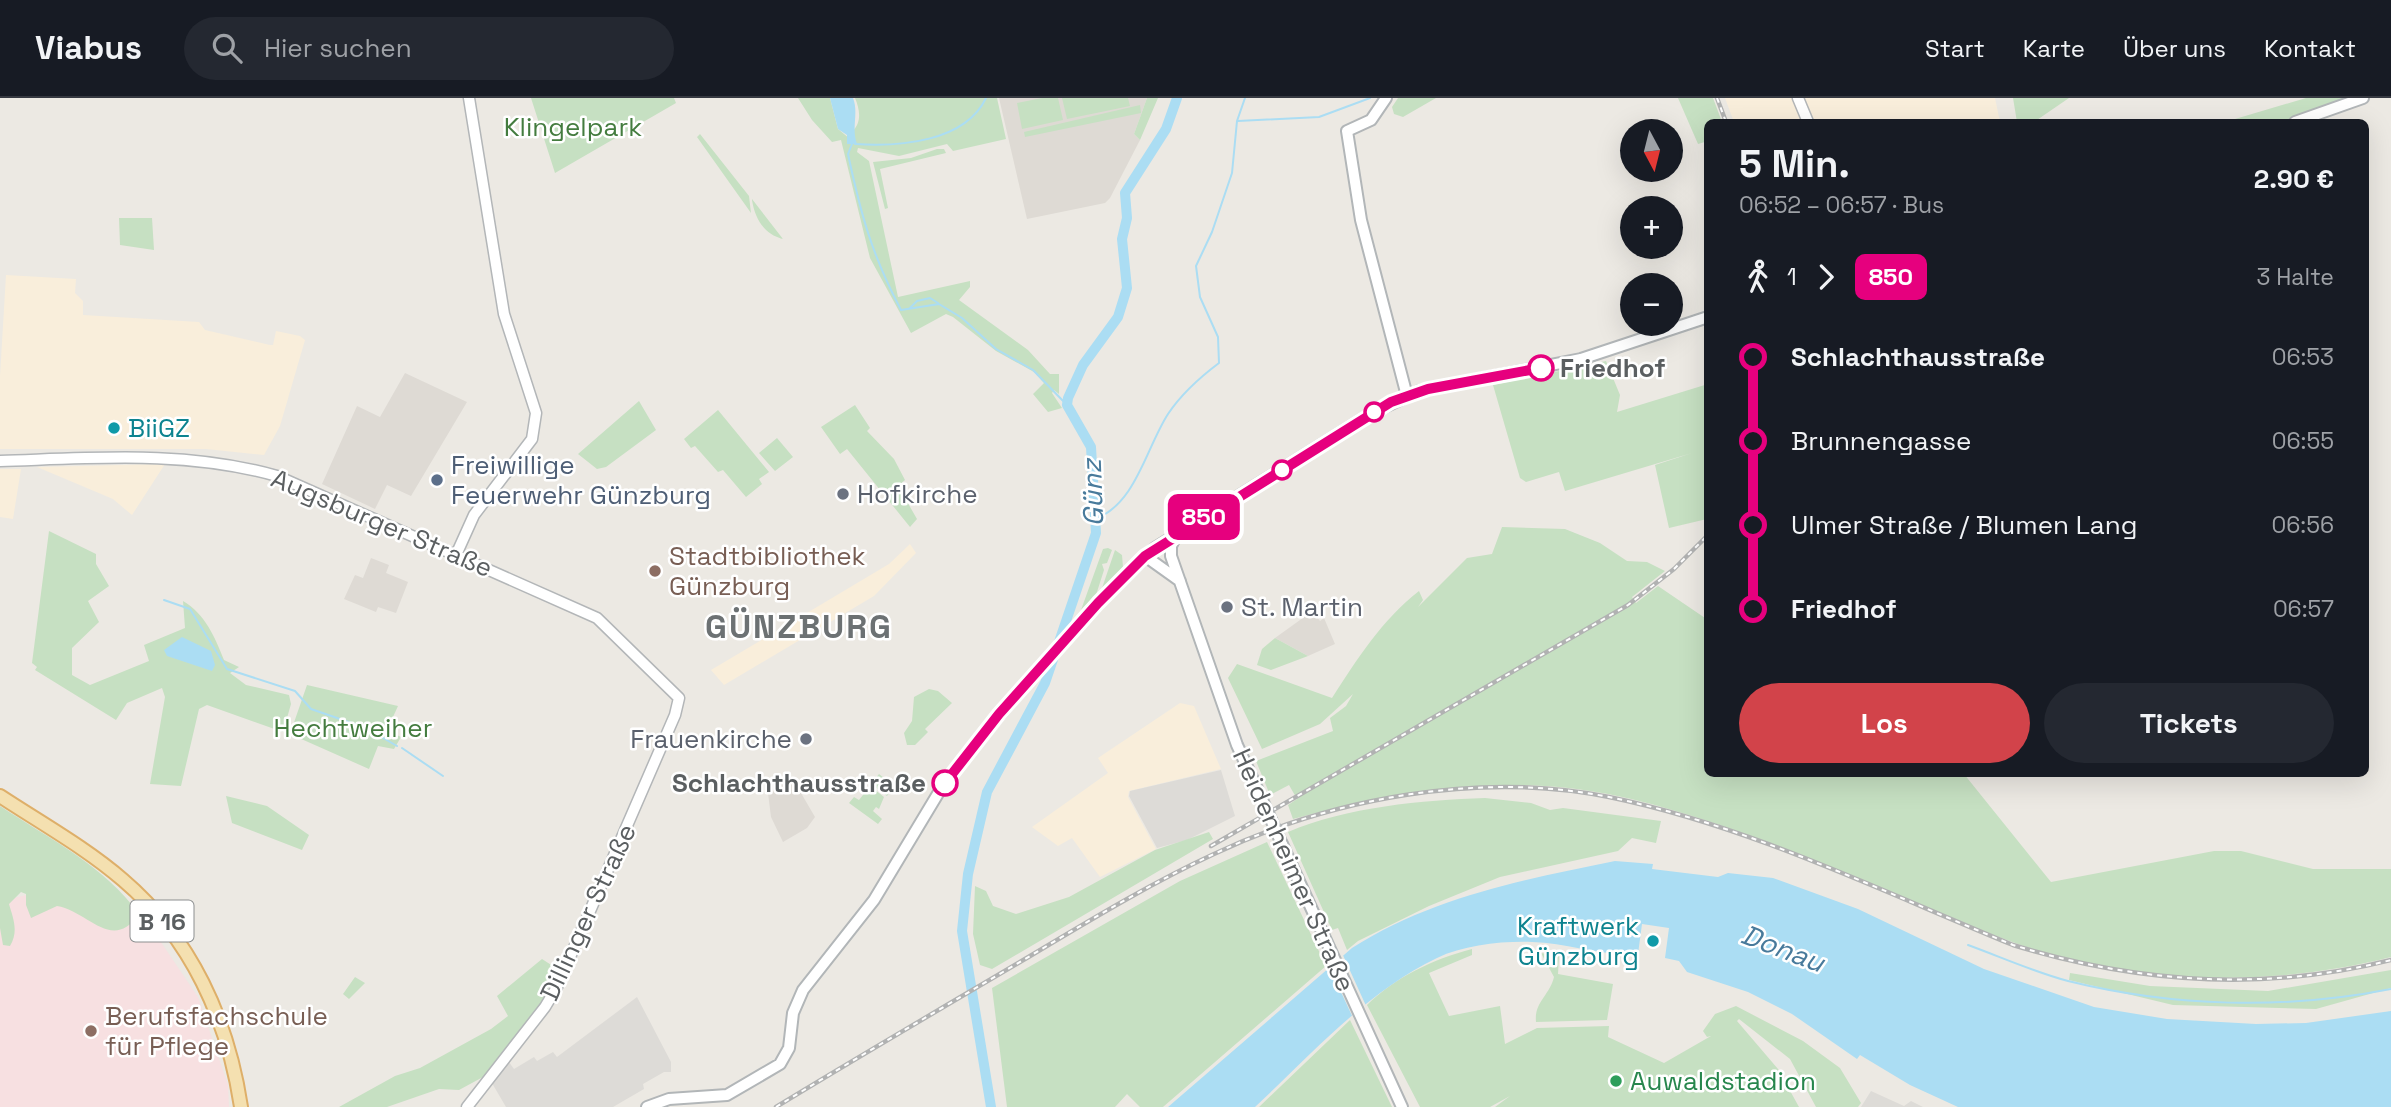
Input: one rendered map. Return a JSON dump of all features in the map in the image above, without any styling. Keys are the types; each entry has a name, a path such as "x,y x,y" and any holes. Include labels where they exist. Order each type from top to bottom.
{"main road":[{"path":"2304,119 2363,98"},
{"path":"1386,99 1371,120 1347,131 1361,220 1407,396"},
{"path":"647,1107 658,1101 727,1096 780,1064 791,1041 798,1000 874,900 942,787 1005,708 1098,603 1145,556 1370,414 1407,396 1581,359 1704,318"},
{"name":"Heidenheimer Straße","path":"1178,533 1170,552 1237,746 1402,1107"},
{"path":"1145,556 1180,581"},
{"name":"B 16","path":"0,796 122,879 177,938 205,985 223,1027 241,1107"}],"street":[{"path":"456,555 474,515 529,442 535,431 536,413 505,314 469,98"},
{"path":"1798,98 1807,119"},
{"name":"Augsburger Straße","path":"0,461 117,456 201,459 242,466 310,488 604,622 680,701"},
{"name":"Dillinger Straße","path":"467,1107 557,988 680,701"}],"shaded area":[{"path":"999,98 1147,98 1134,134 1140,140 1110,198 1105,203 1027,219"},
{"path":"1725,98 1995,98 1999,119 1733,119"},
{"path":"6,275 76,279 75,293 83,301 83,315 199,322 205,330 270,345 273,345 276,331 300,336 305,340 280,426 264,455 206,449 0,449 0,376"},
{"path":"405,373 467,402 411,496 387,485 375,509 322,484 357,406 380,417"},
{"path":"165,464 132,515 113,499 37,467"},
{"path":"0,469 21,469 13,519 0,517"},
{"path":"910,544 916,553 874,596 724,685 711,670 889,564"},
{"path":"371,558 389,565 386,573 408,582 396,613 378,607 376,612 344,599 355,575 363,578"},
{"path":"1307,615 1317,617 1320,621 1324,618 1335,644 1308,656 1275,638"},
{"path":"1180,703 1194,706 1221,769 1129,791 1128,797 1156,849 1100,877 1072,838 1058,846 1032,827 1108,773 1098,758"},
{"path":"1221,770 1235,816 1187,840 1157,848 1129,796 1130,791"},
{"path":"784,777 801,783 801,793 815,817 807,828 783,842 771,817 767,785"},
{"path":"93,880 146,920 198,997 228,1085 229,1107 0,1107 0,901"},
{"path":"637,997 671,1062 671,1072 664,1072 643,1084 644,1089 613,1107 506,1107 489,1078 506,1058 514,1069 534,1057 537,1061 553,1052 557,1057"},
{"path":"1871,1091 1904,1106 1911,1101 1923,1107 1861,1107"}],"green space":[{"name":"Klingelpark","path":"531,98 674,98 676,103 555,173"},
{"path":"798,98 830,98 838,129 856,144 852,132 859,116 855,98 997,98 1006,139 953,151 947,144 899,156 858,148 857,152 869,161 898,297 970,281 970,287 959,300 1028,350 1050,374 1059,374 1059,394 1054,390 1052,393 1062,408 1048,412 1033,394 1044,383 1034,372 996,351 953,317 946,314 911,333 870,258 841,140 832,142 812,120"},
{"path":"1058,98 1063,120 1022,129 1017,103"},
{"path":"1062,98 1128,98 1130,106 1067,119"},
{"path":"1147,98 1158,98 1140,140 1134,134"},
{"path":"1398,98 1436,98 1403,117 1394,114 1392,107"},
{"path":"1678,98 1713,98 1721,119 1704,119 1704,142 1698,144"},
{"path":"2013,98 2069,98 2038,119 2016,119"},
{"path":"2306,98 2355,98 2294,119 2235,119"},
{"path":"1140,105 1141,113 1025,137 1024,132"},
{"path":"700,134 749,196 751,213 697,137"},
{"path":"944,149 946,153 880,169 888,208 885,209 873,162 911,158"},
{"path":"752,199 783,239 776,237 762,225 755,213"},
{"path":"119,218 152,218 154,250 120,245"},
{"name":"Friedhof","path":"1606,361 1620,395 1617,412 1704,385 1704,520 1669,528 1655,465 1692,453 1565,491 1559,472 1526,482 1520,478 1493,385"},
{"path":"639,401 656,430 606,467 597,469 578,454"},
{"path":"855,405 870,428 867,431 894,459 905,480 898,486 917,519 910,527 847,449 840,454 821,427"},
{"path":"718,410 769,472 759,479 762,484 746,497 723,470 718,472 695,446 691,448 684,439"},
{"path":"777,438 793,457 775,471 759,453"},
{"path":"1502,527 1565,529 1600,543 1627,561 1647,562 1665,571 1632,597 1636,603 1658,586 1704,617 1704,777 1966,777 2051,882 2214,851 2241,851 2313,869 2391,869 2391,957 2297,974 2250,977 2154,974 2106,967 2015,943 1713,823 1608,794 1569,788 1529,785 1449,788 1370,801 1293,819 1288,805 1297,799 1289,785 1270,795 1256,761 1333,731 1330,718 1346,706 1353,694 1320,724 1262,749 1228,678 1237,664 1332,698 1382,627 1406,602 1419,591 1423,600 1418,607 1467,558 1492,554"},
{"path":"49,531 96,554 96,564 109,586 88,601 99,622 72,648 72,675 90,685 149,661 144,645 185,628 183,601 203,619 224,660 239,667 230,673 246,685 289,695 291,704 283,732 207,705 199,709 181,786 150,784 165,697 162,688 127,703 116,720 35,670 37,667 32,663"},
{"path":"1103,549 1112,550 1107,563 1102,564 1104,570 1096,595 1081,610"},
{"path":"1115,550 1122,555 1123,567 1101,591"},
{"path":"1275,638 1308,656 1271,670 1257,665 1262,649"},
{"name":"Hechtweiher","path":"307,685 398,706 387,730 401,737 394,749 378,746 369,769 290,734"},
{"path":"929,689 938,691 952,703 925,729 928,732 915,745 907,745 904,733 912,721 914,697"},
{"path":"879,774 894,786 887,796 871,784"},
{"path":"870,786 884,797 879,809 876,807 873,811 882,819 878,824 849,803 854,797 859,800"},
{"path":"226,796 267,806 309,835 302,850 232,823"},
{"path":"1485,798 1531,803 1550,810 1563,808 1661,821 1656,843 1632,838 1618,851 1500,877 1429,906 1358,941 1347,950 1338,928 1332,930 1288,832 1335,816 1385,806"},
{"path":"0,806 93,867 110,881 139,914 129,925 119,930 109,930 57,906 31,918 26,905 26,894 21,892 9,904 14,925 13,940 10,946 3,945 0,928"},
{"path":"1209,832 1213,839 992,969 980,965 973,934 975,886 986,891 993,906 1016,914 1069,897 1155,850"},
{"path":"1267,842 1326,966 1163,1107 1140,1107 1127,1094 1115,1107 1007,1107 992,988 1180,881"},
{"path":"1472,949 1472,955 1429,973 1449,1016 1500,1006 1505,1044 1537,1028 1609,1026 1608,1037 1664,1063 1711,1036 1707,1037 1703,1031 1715,1014 1736,1006 1803,1041 1840,1068 1861,1103 1858,1107 1816,1107 1790,1059 1739,1019 1737,1021 1778,1069 1799,1107 1495,1107 1510,1096 1490,1107 1420,1107 1367,1005 1416,970"},
{"path":"1541,953 1559,956 1558,974 1613,984 1607,1020 1536,1022 1537,1009 1554,977"},
{"path":"542,959 556,968 540,1009 483,1077 459,1090 439,1089 387,1107 339,1107 395,1076 420,1068 491,1029 508,1016 497,996"},
{"path":"2391,970 2391,988 2316,1009 2173,1005 2069,980 2070,973 2150,986 2268,991"},
{"path":"355,977 365,983 349,999 343,994"},
{"path":"1350,1020 1392,1107 1259,1107"}],"water":[{"path":"830,98 853,98 857,144 847,144 847,135 838,129"},
{"path":"182,637 211,651 215,665 212,671 167,656 164,650"},
{"name":"Donau","path":"1615,861 1653,864 1652,869 1718,877 1728,873 1773,878 1858,909 1984,969 2094,1007 2167,1019 2256,1024 2306,1023 2391,1011 2391,1107 1958,1107 1910,1085 1860,1055 1857,1059 1792,1014 1748,992 1687,972 1679,961 1665,958 1669,928 1642,924 1638,954 1520,942 1483,945 1437,958 1386,988 1363,1006 1255,1107 1168,1107 1352,948 1383,930 1479,892"}],"pier":[{"path":"1342,953 1367,1008 1354,1020 1328,964"}],"waterway":[{"path":"855,144 910,142 947,133 976,113 986,98"},
{"name":"Günz","path":"991,1107 962,931 968,874 987,792 1045,683 1096,533 1091,447 1067,405 1068,398 1083,365 1118,317 1127,288 1122,239 1127,218 1125,193 1166,129 1177,98"},
{"path":"1095,519 1109,512 1130,488 1173,406 1191,386 1219,363 1218,337 1200,297 1196,266 1212,232 1232,173 1237,121 1245,98"},
{"path":"1238,121 1319,117 1370,98"},
{"path":"852,144 848,154 863,216 882,271 901,310 939,304 962,318 996,349 1033,370 1067,405"},
{"path":"910,308 917,301 930,298 938,303"},
{"path":"164,600 190,609 227,669 295,691 311,709 366,728 397,746"},
{"path":"402,748 443,776"},
{"path":"1968,945 2068,981 2148,996 2229,1003 2270,1003 2351,996 2391,989"}],"railway":[{"path":"1717,98 1725,119"},
{"path":"1211,846 1628,605 1674,569 1704,539"},
{"path":"776,1107 1095,917 1214,854 1260,834 1357,804 1458,789 1509,787 1560,790 1609,797 1661,809 1764,842 2013,945 2107,968 2201,979 2249,979 2344,970 2391,960"}],"bus line":[{"name":"850","path":"945,783 999,714 1098,603 1126,573 1155,548 1391,402 1419,391 1541,368"}],"place":[{"name":"Friedhof","path":"1541,368"},
{"name":"BiiGZ","path":"114,428"},
{"name":"Freiwillige Feuerwehr Günzburg","path":"437,480"},
{"name":"Hofkirche","path":"843,494"},
{"name":"Stadtbibliothek Günzburg","path":"655,571"},
{"name":"St. Martin","path":"1227,607"},
{"name":"Frauenkirche","path":"806,739"},
{"name":"Schlachthausstraße","path":"945,783"},
{"name":"Kraftwerk Günzburg","path":"1653,941"},
{"name":"Berufsfachschule für Pflege","path":"91,1031"},
{"name":"Auwaldstadion","path":"1616,1081"}],"district":[{"name":"GÜNZBURG","path":"799,627"}]}
